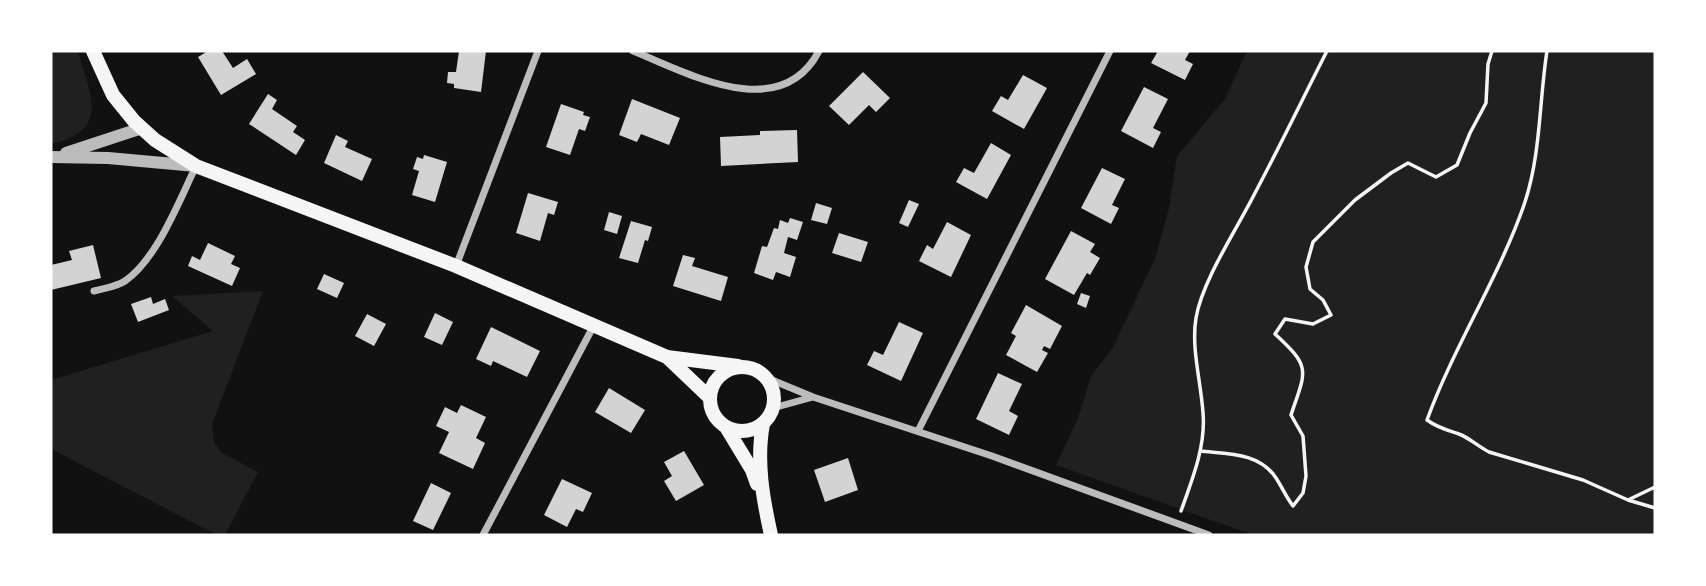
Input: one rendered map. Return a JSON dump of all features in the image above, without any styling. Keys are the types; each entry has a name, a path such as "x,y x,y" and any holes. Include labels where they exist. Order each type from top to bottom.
{"main road":[{"path":"93,51 113,94 142,128 169,151 196,166 456,266 667,357 748,367 759,371 767,378 775,397 773,408 763,424 760,453 764,505"},
{"path":"667,357 710,398"},
{"path":"738,366 721,374 711,389 710,398 714,414 726,427 752,470 771,535"},
{"path":"726,427 745,431 763,424"}],"street":[{"path":"456,266 538,51"},
{"path":"633,51 725,87 752,90 780,85 802,73 819,51"},
{"path":"918,431 1111,51"},
{"path":"51,157 142,128"},
{"path":"51,157 108,158 196,166 144,262 123,282 94,291"},
{"path":"483,535 594,325"},
{"path":"767,378 813,397 918,431 1209,535"},
{"path":"773,408 813,397"}],"path":[{"path":"1177,523 1200,451 1203,416 1195,341 1196,315 1224,251 1292,124 1327,51"},
{"path":"1200,451 1257,459 1275,476 1293,506 1303,493 1306,475 1303,436 1291,415 1304,377 1299,356 1275,334 1285,319 1313,324 1331,315 1323,300 1310,289 1306,267 1313,242 1355,200 1408,163 1436,177 1457,164 1486,103 1488,64 1492,51"},
{"path":"1547,51 1534,161 1524,204 1427,421 1442,430 1461,435 1489,452 1583,480 1628,500 1655,508"},
{"path":"1628,500 1655,487"}],"shaded area":[{"path":"51,51 78,51 92,109 82,130 70,138 51,144"},
{"path":"1247,51 1655,51 1655,535 1253,535 1056,465 1078,418 1091,376 1112,349 1155,259 1169,208 1177,156 1225,99"},
{"path":"263,291 212,424 214,443 222,453 258,472 225,535 217,535 51,449 51,380 213,331 172,296"}],"building":[{"path":"208,51 222,51 233,68 247,59 256,74 221,95 198,57"},
{"path":"459,51 486,51 481,92 454,88 454,84 447,83 448,72 456,72"},
{"path":"1158,51 1190,51 1185,60 1193,64 1185,80 1151,63"},
{"path":"863,72 890,98 876,112 869,105 849,125 829,106"},
{"path":"1023,75 1047,88 1024,129 992,111 1001,96 1008,100"},
{"path":"1144,87 1168,99 1153,128 1161,132 1153,148 1121,131"},
{"path":"268,94 277,100 272,109 297,126 293,132 305,140 296,155 249,124"},
{"path":"632,99 680,118 669,145 641,134 637,142 619,135"},
{"path":"561,104 584,112 583,115 590,117 585,131 579,129 570,155 546,147"},
{"path":"797,130 798,162 721,166 720,137 760,135 760,131"},
{"path":"336,135 348,141 345,147 372,159 362,181 324,163"},
{"path":"991,143 1011,155 987,199 956,182 964,168 974,173"},
{"path":"424,155 447,162 435,202 412,195 419,171 413,169 417,157 423,159"},
{"path":"1102,168 1125,179 1112,205 1119,208 1111,224 1081,208"},
{"path":"528,193 558,202 554,215 548,213 540,241 516,233"},
{"path":"909,200 919,204 908,227 899,223"},
{"path":"816,203 832,208 827,224 811,220"},
{"path":"609,212 622,216 617,234 604,230"},
{"path":"790,218 803,222 797,240 788,237 784,253 796,257 790,277 776,272 773,280 754,273 762,246 767,247 774,228 778,229 780,220 788,223"},
{"path":"631,221 652,227 638,263 619,258"},
{"path":"947,222 971,235 951,277 919,261 927,245 933,249"},
{"path":"1071,231 1095,244 1090,252 1100,258 1074,295 1045,279"},
{"path":"839,233 868,242 861,262 832,253"},
{"path":"208,243 235,256 231,264 240,268 232,286 188,266 192,256 200,260"},
{"path":"93,245 101,278 51,290 51,265 72,260 69,251"},
{"path":"683,255 695,258 692,266 728,277 721,301 673,286"},
{"path":"324,274 344,283 337,298 317,289"},
{"path":"1081,293 1090,296 1086,308 1077,304"},
{"path":"151,297 153,304 165,299 169,310 138,322 131,304"},
{"path":"1026,305 1062,326 1050,349 1044,346 1042,350 1048,353 1037,372 1006,355 1016,336 1011,333"},
{"path":"435,313 453,322 442,345 424,337"},
{"path":"367,314 386,324 374,346 355,336"},
{"path":"899,322 923,333 901,381 867,365 874,351 883,355"},
{"path":"491,327 540,351 527,377 493,361 491,366 476,359"},
{"path":"998,373 1022,384 1009,411 1018,416 1009,435 976,419"},
{"path":"609,388 645,410 631,433 595,412"},
{"path":"461,405 486,417 476,438 485,443 473,469 439,453 449,432 436,426 445,407 457,413"},
{"path":"684,451 704,485 676,501 664,481 672,476 664,462"},
{"path":"848,458 858,490 825,502 814,470"},
{"path":"562,479 592,493 583,512 576,509 567,527 544,515"},
{"path":"431,483 451,493 433,530 413,521"}]}
